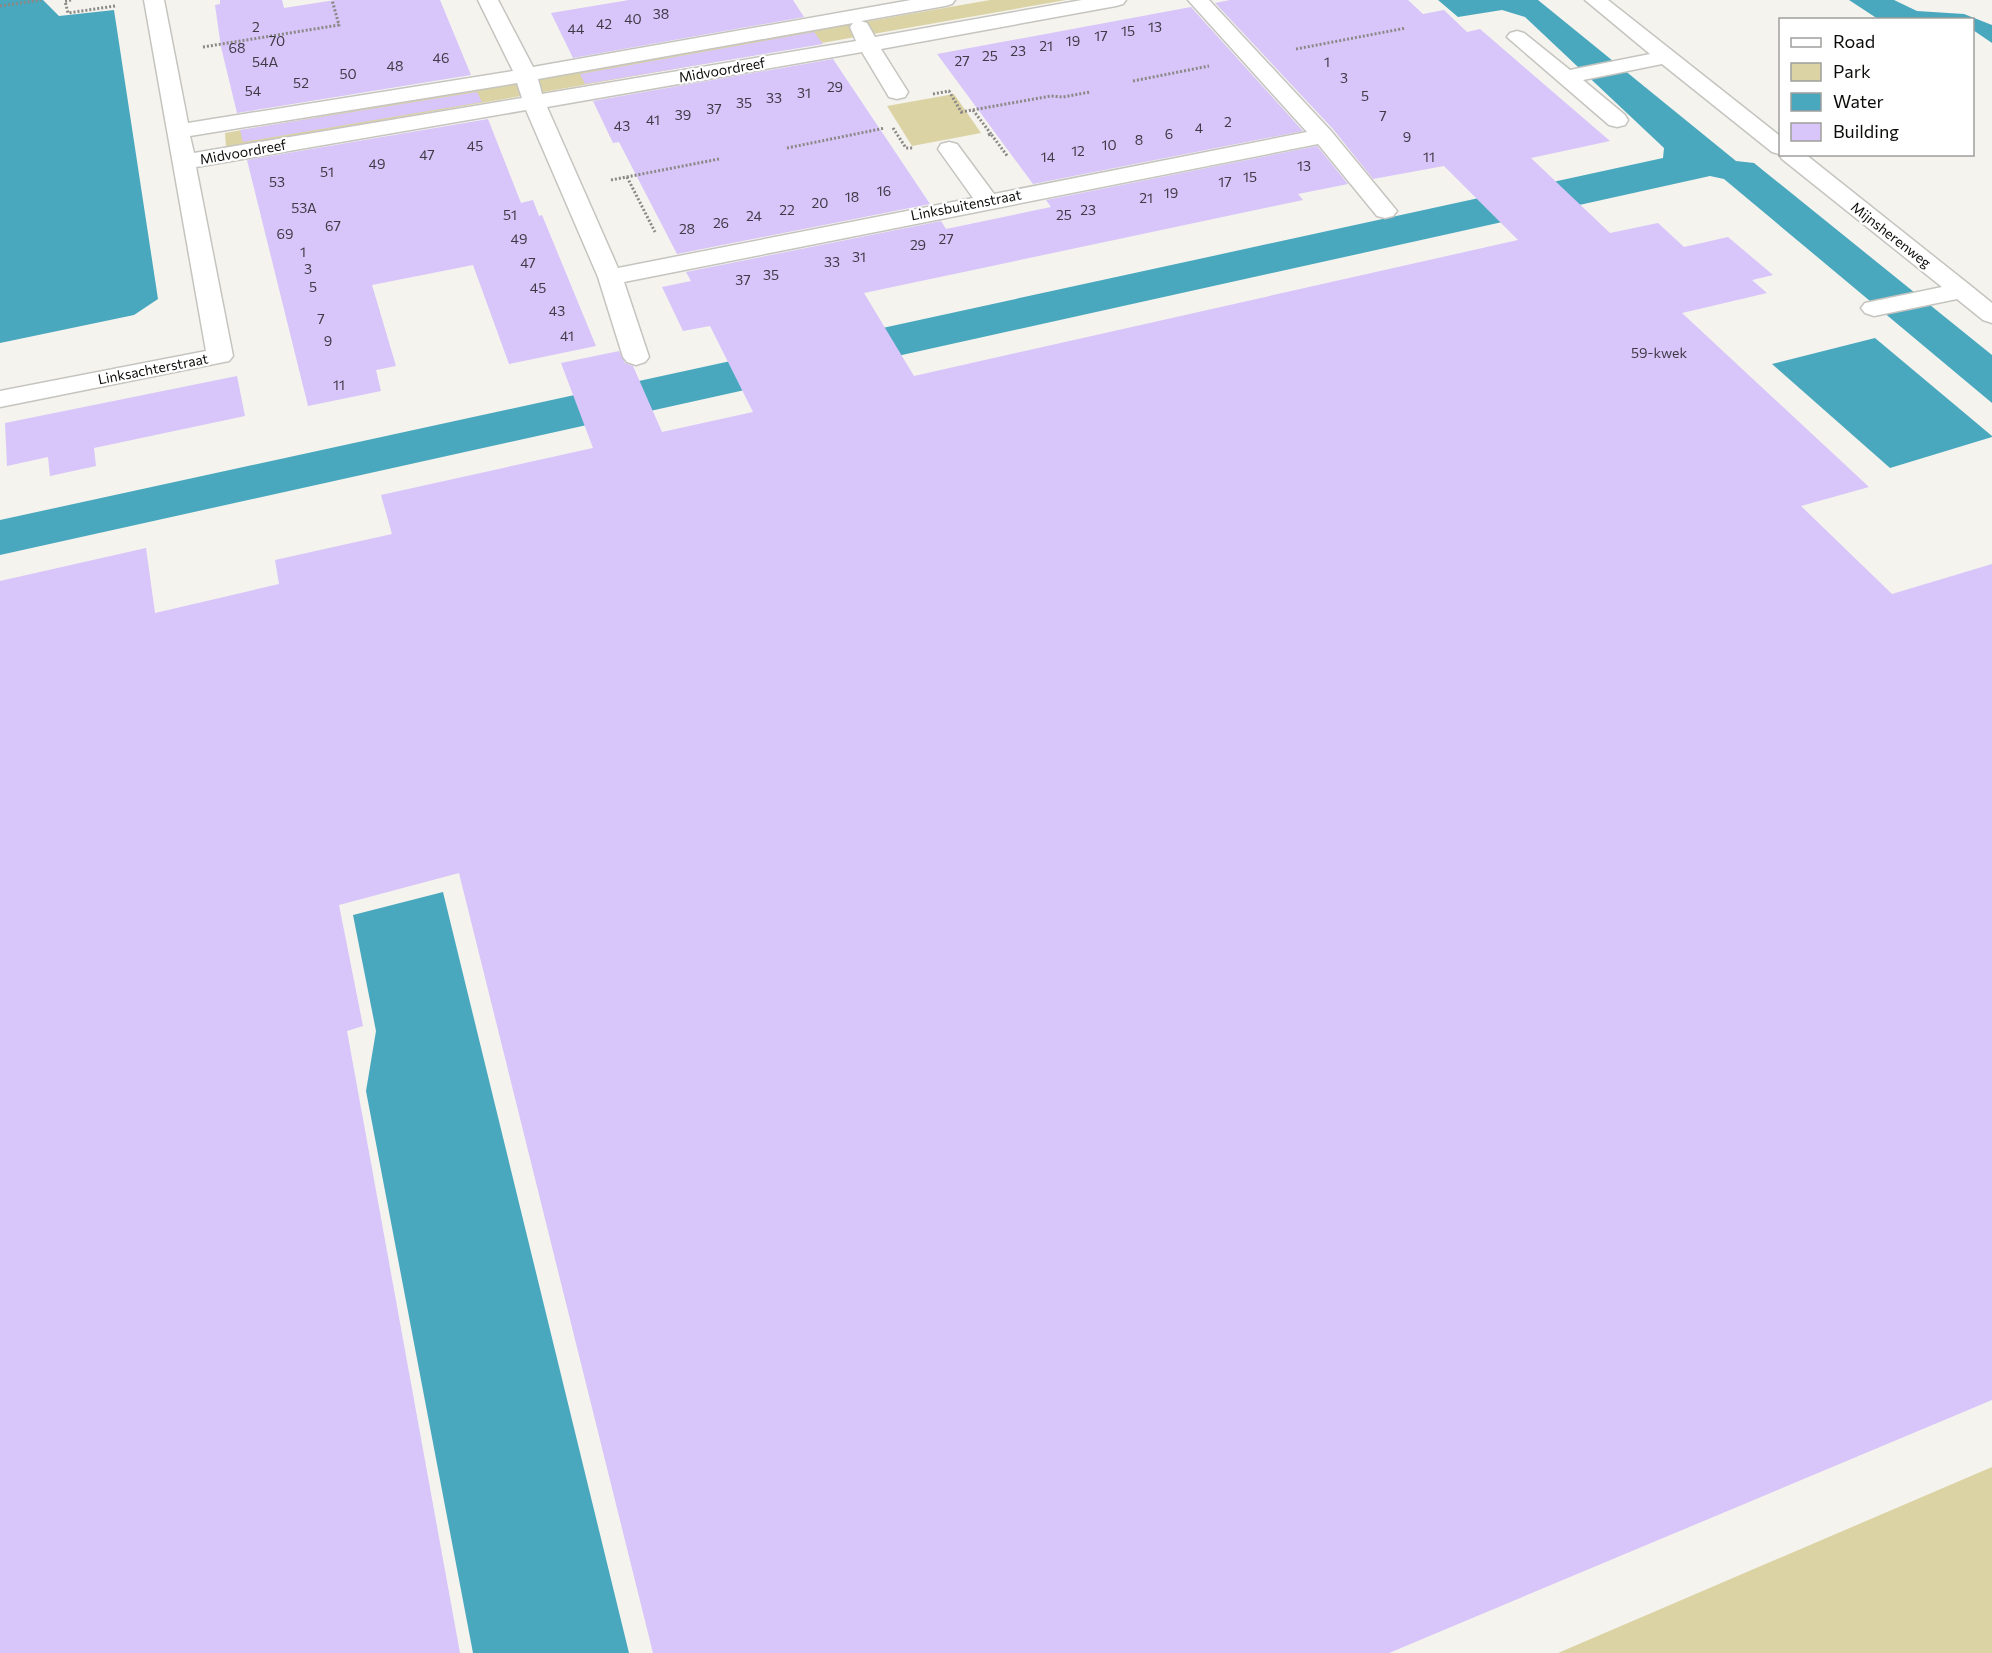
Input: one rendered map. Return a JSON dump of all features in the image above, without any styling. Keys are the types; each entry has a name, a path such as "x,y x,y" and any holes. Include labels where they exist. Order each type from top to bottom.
{"street":[{"path":"154,0 178,131"},
{"path":"488,0 526,75 534,103 610,277 636,357"},
{"name":"Midvoordreef","path":"945,0 849,8 526,75 178,131 184,162 868,45 1116,0"},
{"path":"1198,0 1323,135 1385,211"},
{"path":"1595,0 1779,146"},
{"path":"849,8 868,45 897,92"},
{"path":"1517,37 1572,76 1617,120"},
{"path":"1572,76 1666,57"},
{"name":"Linksbuitenstraat","path":"610,277 1323,135"},
{"path":"949,149 987,201"},
{"name":"Mijnsherenweg","path":"1793,156 1992,315"},
{"name":"Linksachterstraat","path":"0,399 220,356 184,162"},
{"path":"1874,308 1962,291"}],"path":[{"path":"0,6 41,0"},
{"path":"71,0 65,1 68,13 118,5"},
{"path":"164,54 339,25 332,0"},
{"path":"961,112 1051,96 1063,97 1090,92"},
{"path":"973,110 991,134"},
{"path":"787,148 892,126"},
{"path":"570,187 719,159"},
{"path":"627,177 672,265"}],"green space":[{"path":"990,0 1066,0 226,148 225,133"},
{"path":"954,94 981,133 912,146 887,106"},
{"path":"1992,1467 1992,1653 1558,1653"}],"water":[{"path":"0,0 43,0 59,16 114,10 158,299 134,315 0,343"},
{"path":"1438,0 1538,0 1736,161 1754,163 1992,355 1992,403 1724,179 1710,176 0,555 0,520 1663,158 1664,148 1525,17 1502,10 1458,17"},
{"path":"1849,0 1894,0 1917,11 1964,14 1992,25 1992,43 1974,31 1974,18 1876,18"},
{"path":"1875,338 1992,437 1890,468 1772,364"},
{"path":"443,892 629,1653 473,1653 366,1091 376,1031 353,915"}],"building":[{"path":"220,0 282,0 284,8 335,0 440,0 471,75 237,113 221,47 215,5 220,4"},
{"path":"629,0 793,0 804,17 573,58 551,13"},
{"path":"1230,0 1408,0 1423,14 1444,10 1467,32 1480,29 1610,141 1531,158 1610,233 1658,223 1684,247 1728,237 1773,275 1752,280 1767,293 1682,313 1869,487 1801,506 1892,594 1992,564 1992,1400 1389,1653 653,1653 459,873 339,905 363,1026 347,1031 460,1653 0,1653 0,581 146,548 155,613 279,584 275,560 392,534 381,495 593,448 561,363 619,351 625,363 633,366 662,432 753,412 710,326 683,331 662,287 691,281 686,272 941,221 946,229 1051,207 1046,200 1317,146 1348,184 1298,194 1303,200 864,293 914,376 1518,240 1444,166 1373,179 1333,129 1215,3"},
{"path":"1191,7 1303,131 1033,184 937,54"},
{"path":"814,32 823,44 585,84 580,74"},
{"path":"833,59 930,204 677,254 619,142 613,143 593,101"},
{"path":"477,92 482,102 243,142 240,130"},
{"path":"488,119 521,203 533,200 539,216 542,215 596,346 509,364 473,265 372,285 396,366 376,370 381,391 308,406 247,160"},
{"path":"237,376 245,416 94,448 96,466 50,476 48,457 7,466 5,423"}]}
